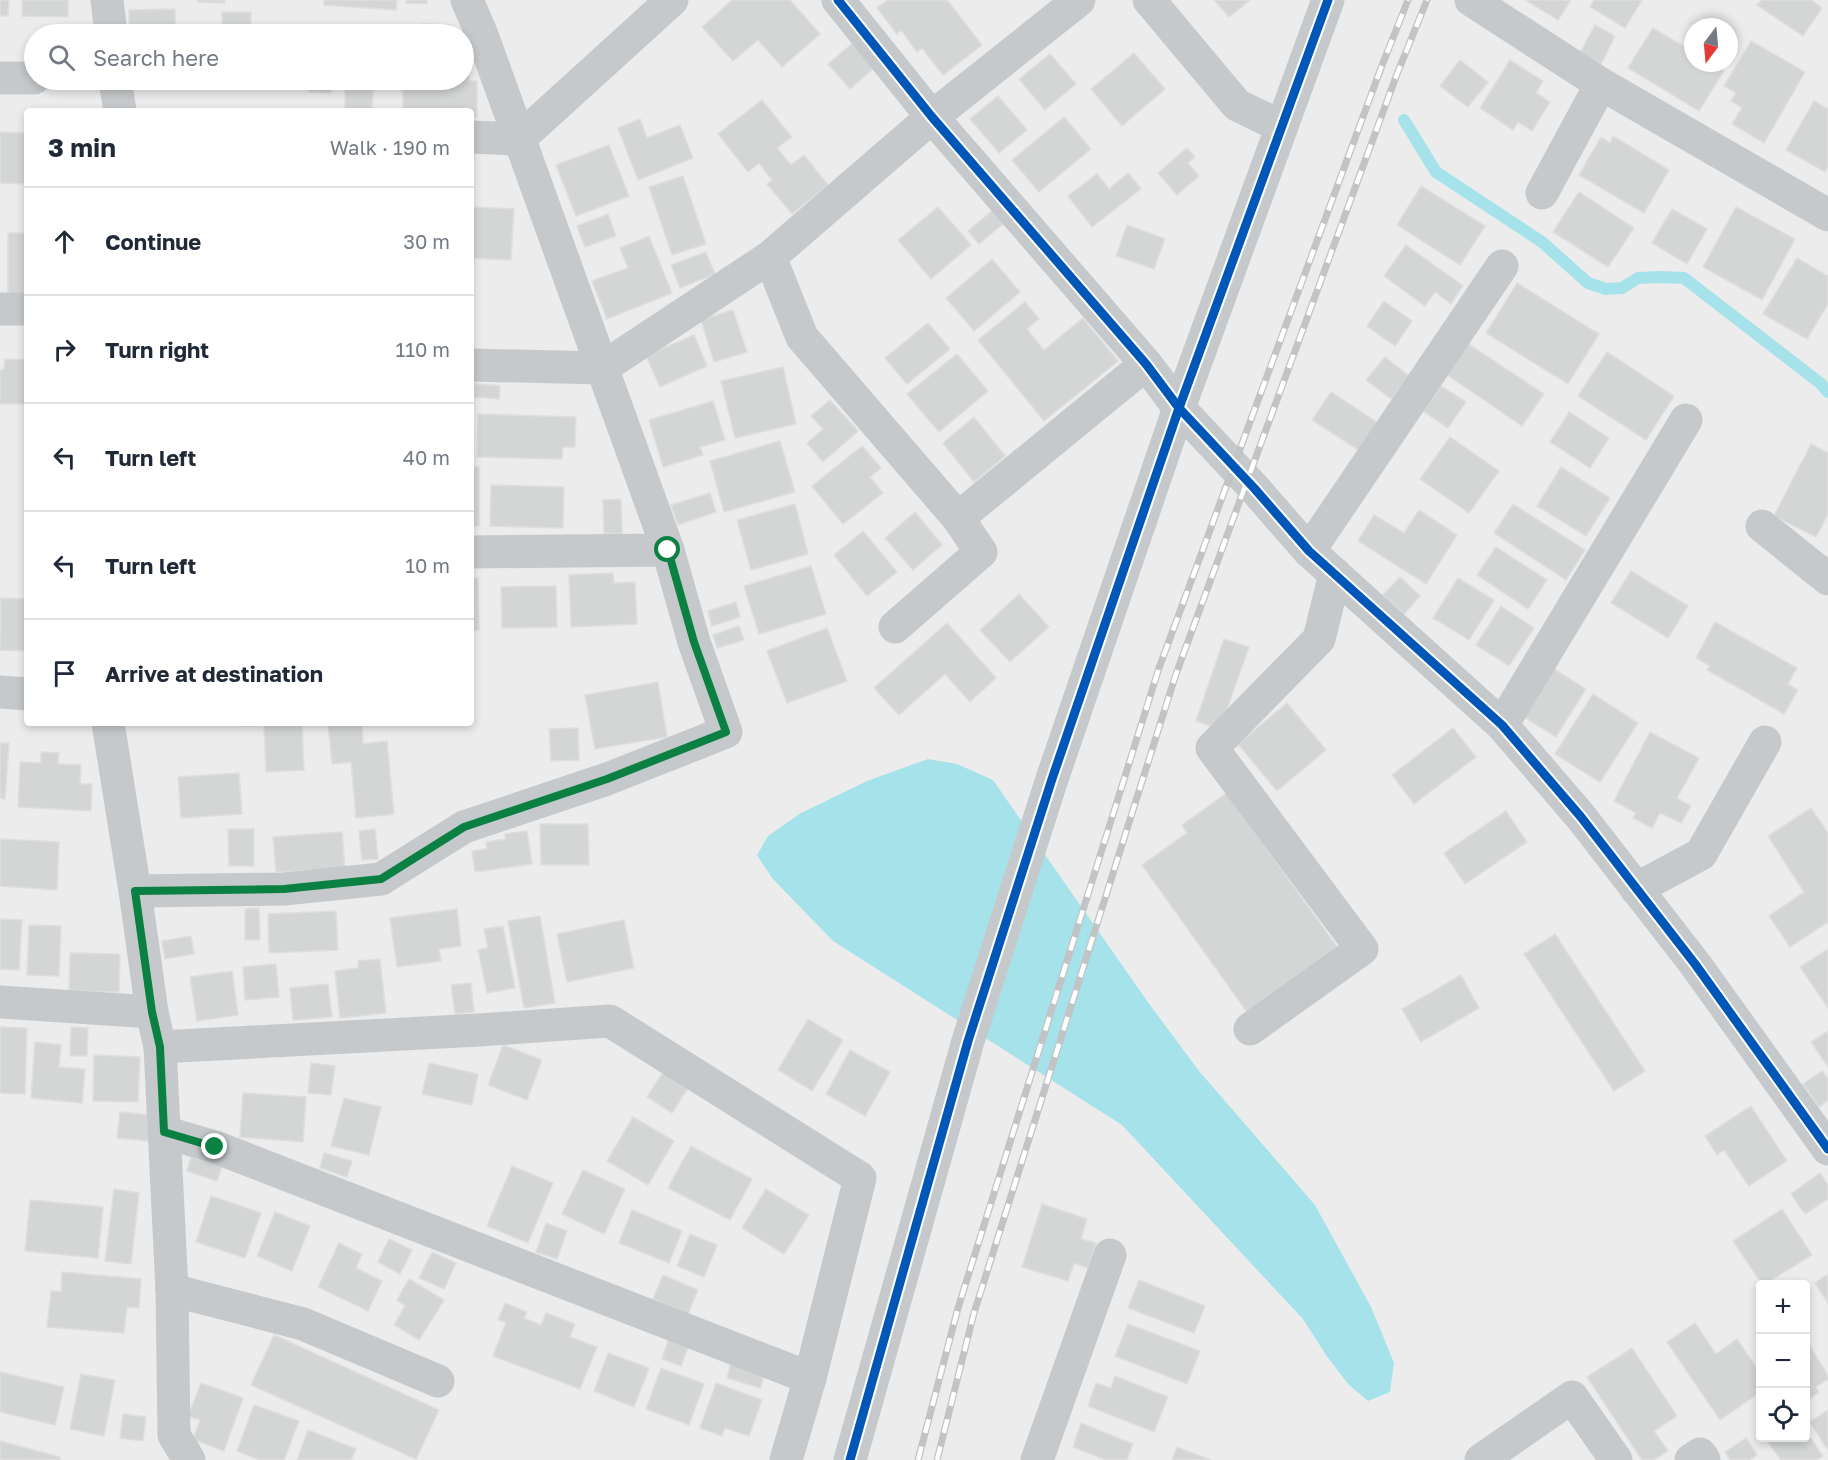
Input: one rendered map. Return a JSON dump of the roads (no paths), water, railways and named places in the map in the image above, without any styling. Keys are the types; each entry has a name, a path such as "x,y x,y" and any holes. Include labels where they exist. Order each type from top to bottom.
{"street":[{"path":"107,0 110,24"},
{"path":"135,891 284,889 381,879 464,827 607,779 726,732 694,642 668,550 483,34 467,0"},
{"path":"474,137 519,139 672,0"},
{"path":"838,0 932,117 1146,364 1179,408 1309,551 1502,725 1581,818 1695,964 1828,1149"},
{"path":"474,365 602,368 770,257 932,117 1079,0"},
{"path":"1149,0 1237,105 1280,126"},
{"path":"850,1460 968,1041 1052,779 1179,408 1280,126 1328,0"},
{"path":"1473,1 1601,84 1828,215"},
{"path":"0,78 24,78"},
{"path":"1542,193 1601,84"},
{"path":"117,90 120,108"},
{"path":"770,257 802,337 958,518 981,552 895,627"},
{"path":"1309,551 1502,266"},
{"path":"0,309 24,309"},
{"path":"958,518 1146,364"},
{"path":"1502,725 1686,420"},
{"path":"1762,526 1828,579"},
{"path":"474,552 668,550"},
{"path":"1250,1029 1362,949 1212,748 1319,639 1335,574"},
{"path":"0,692 24,694"},
{"path":"108,726 152,1012 160,1047 172,1290 174,1435 189,1460"},
{"path":"1636,889 1701,854 1765,742"},
{"path":"0,1002 152,1012"},
{"path":"160,1047 610,1021 861,1178 810,1378 786,1460"},
{"path":"164,1132 226,1151 810,1378"},
{"path":"1037,1460 1110,1255"},
{"path":"172,1290 303,1324 438,1380"},
{"path":"1481,1460 1572,1397 1616,1460"},
{"path":"1691,1460 1700,1454 1704,1460"}],"water":[{"path":"928,759 957,764 993,780 1147,1001 1199,1071 1315,1205 1371,1307 1394,1363 1390,1392 1368,1401 1348,1384 1303,1319 1122,1125 833,941 772,878 757,855 768,836 801,813 867,781"}],"waterway":[{"path":"1404,120 1436,172 1542,242 1588,283 1606,289 1622,288 1638,278 1684,278 1820,383 1828,392"}],"railway":[{"path":"918,1460 958,1308 1159,668 1408,0"},
{"path":"937,1460 974,1313 1176,674 1397,74 1427,0"}]}
